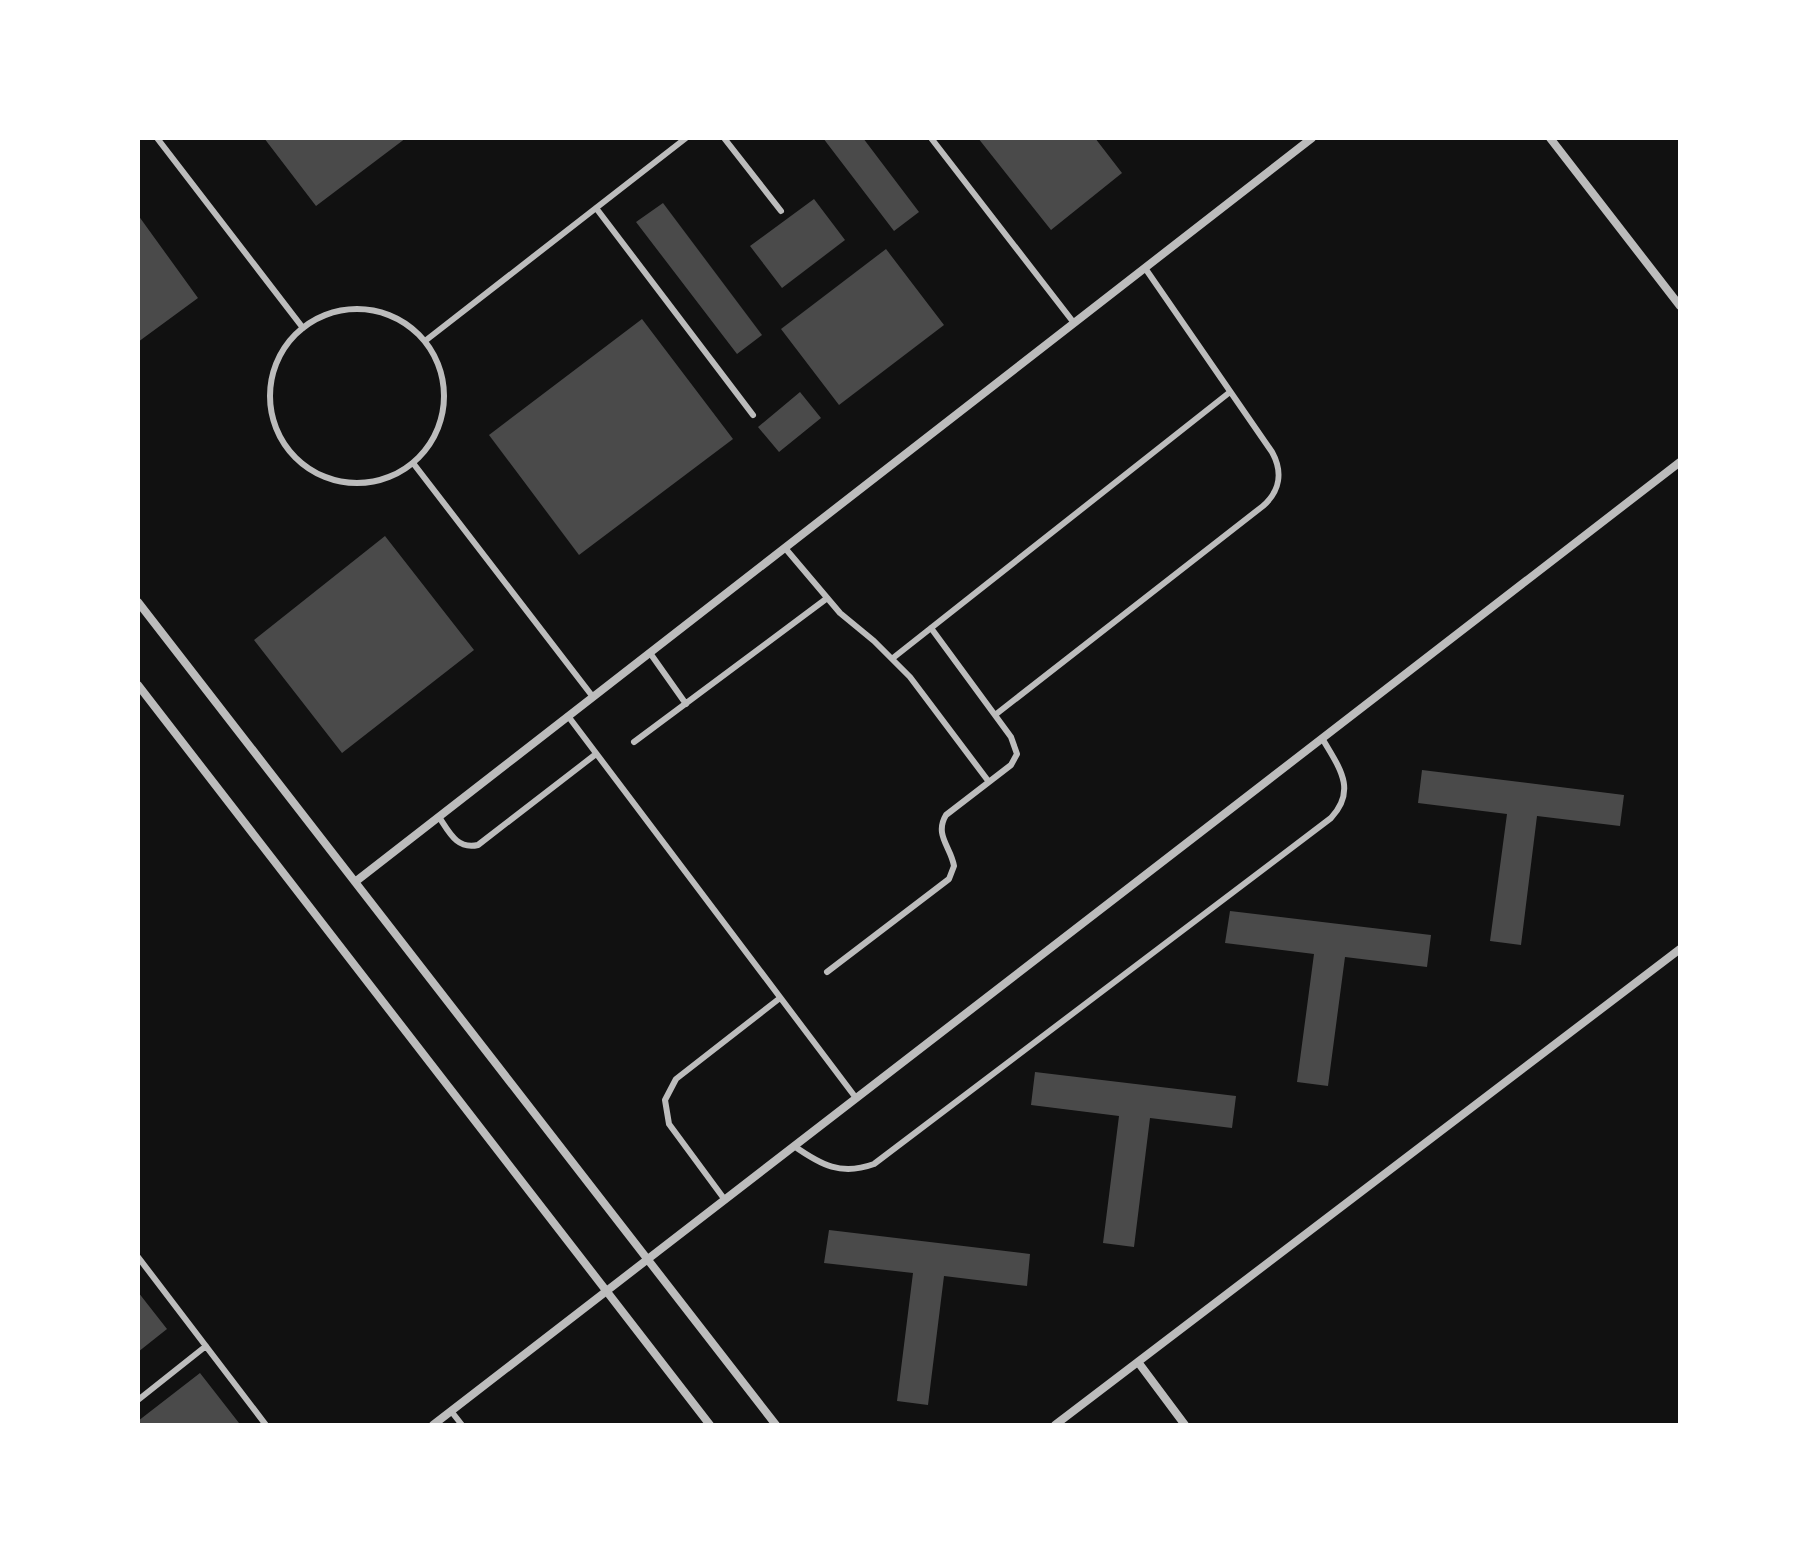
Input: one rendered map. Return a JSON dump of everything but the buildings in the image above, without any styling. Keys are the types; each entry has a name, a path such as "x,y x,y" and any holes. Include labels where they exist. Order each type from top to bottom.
{"street":[{"path":"355,882 1312,138"},
{"path":"1550,138 1680,306"},
{"path":"433,1425 1680,462"},
{"path":"138,602 776,1425"},
{"path":"138,685 710,1425"},
{"path":"1055,1425 1680,949"},
{"path":"1138,1362 1185,1425"}],"lane":[{"path":"157,138 303,328"},
{"path":"425,341 686,138"},
{"path":"724,138 781,211"},
{"path":"931,138 1074,323"},
{"path":"596,208 753,415"},
{"path":"995,715 1270,499 1279,481 1276,461 1145,268"},
{"path":"357,309 395,317 425,341 442,376 444,405 437,433 413,463 378,481 339,482 320,476 289,451 273,417 270,397 272,377 289,342 303,328 338,311 357,309"},
{"path":"893,658 1230,392"},
{"path":"413,463 593,697"},
{"path":"785,548 826,599 910,677 989,782"},
{"path":"634,742 826,599"},
{"path":"827,972 949,879 954,866 941,834 946,815 1011,765 1017,754 1014,742 931,628"},
{"path":"650,653 686,704"},
{"path":"568,716 856,1098"},
{"path":"794,1146 817,1163 843,1171 859,1170 874,1164 1331,818 1339,809 1345,787 1343,776 1322,738"},
{"path":"439,817 456,842 467,847 478,845 596,754"},
{"path":"725,1200 669,1124 665,1100 676,1079 780,998"},
{"path":"138,1257 266,1425"},
{"path":"138,1400 206,1346"},
{"path":"451,1411 462,1425"}]}
